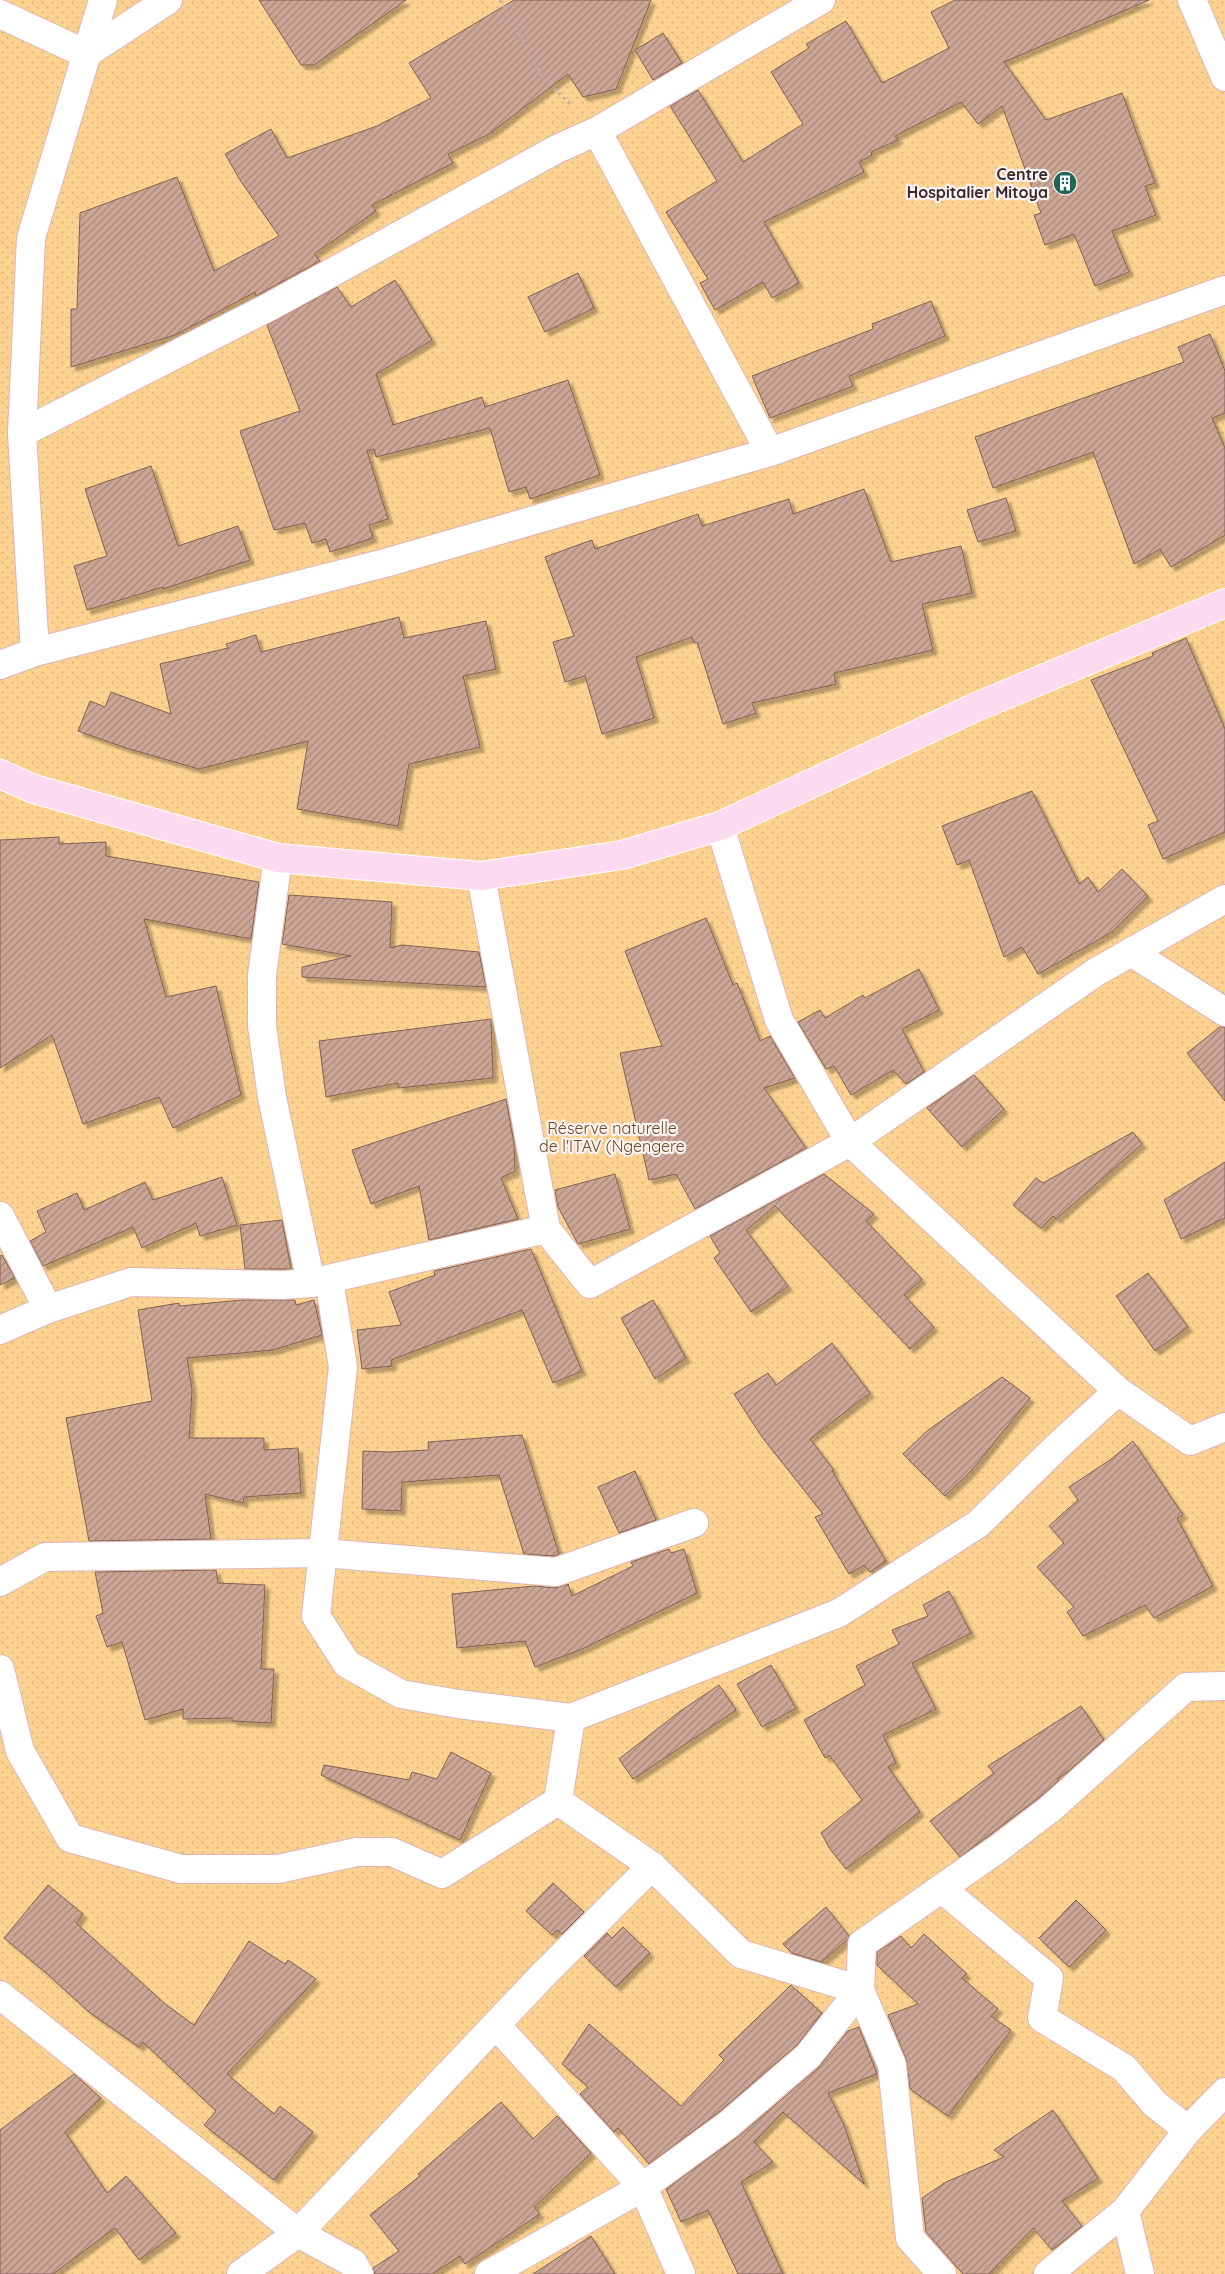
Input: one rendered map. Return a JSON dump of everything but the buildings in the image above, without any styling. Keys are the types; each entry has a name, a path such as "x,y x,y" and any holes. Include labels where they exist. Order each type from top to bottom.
{"main road":[{"path":"0,774 34,789 278,858 481,876 622,855 720,826 976,707 1225,603"},
{"path":"0,789 34,789"}],"street":[{"path":"35,652 22,433 31,238 103,0"},
{"path":"86,54 168,0"},
{"path":"22,433 269,307 557,150 598,131 821,0"},
{"path":"1192,0 1225,77"},
{"path":"0,14 86,54"},
{"path":"598,131 770,452"},
{"path":"0,665 35,652 385,563 770,452 1225,290"},
{"path":"720,826 779,1020 850,1142 1118,1391 1190,1441 1225,1426"},
{"path":"278,858 262,975 262,1026 272,1097 343,1367 316,1616 347,1664 401,1694 458,1704 571,1718 839,1613 978,1524 1060,1444 1118,1391"},
{"path":"481,876 546,1229 590,1284 850,1142 1096,972 1225,899"},
{"path":"1131,952 1225,1012"},
{"path":"0,1216 48,1309"},
{"path":"0,1330 48,1309 131,1282 282,1285 320,1281 546,1229"},
{"path":"0,1582 45,1556 322,1553 556,1572 694,1523"},
{"path":"0,1669 20,1751 70,1838 181,1869 278,1869 357,1852 392,1852 442,1874 558,1801 571,1718"},
{"path":"942,2274 910,2238 892,2065 860,1990 862,1944 942,1889 1050,1809 1186,1687 1225,1686"},
{"path":"558,1801 652,1866 741,1954 860,1990"},
{"path":"241,2274 298,2233 496,2025 652,1866"},
{"path":"942,1889 1049,1978 1042,2018 1124,2068 1155,2104 1188,2130"},
{"path":"489,2274 643,2186 729,2124 808,2056 860,1990"},
{"path":"0,1996 298,2233 352,2263 359,2274"},
{"path":"496,2025 643,2186 681,2274"},
{"path":"1048,2274 1125,2212 1188,2130 1225,2092"},
{"path":"1125,2212 1140,2274"}],"path":[{"path":"500,0 542,76 598,131"}],"green space":[{"name":"Réserve naturelle de l'ITAV (Ngengere","path":"0,0 1225,0 1225,2274 0,2274"}],"place":[{"name":"Centre Hospitalier Mitoya","path":"1065,183"}]}
